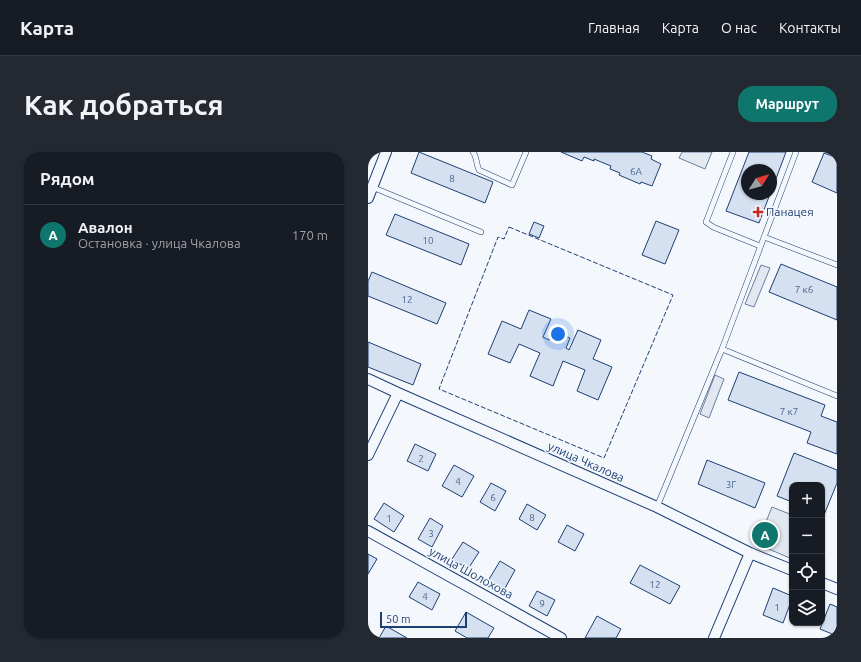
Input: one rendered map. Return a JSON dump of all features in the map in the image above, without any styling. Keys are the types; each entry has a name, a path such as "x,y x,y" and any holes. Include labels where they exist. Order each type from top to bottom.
{"street":[{"path":"368,198 386,152"},
{"name":"улица Чкалова","path":"368,379 657,507 750,553 789,569"},
{"path":"368,455 398,393"},
{"name":"улица Шолохова","path":"368,531 561,638"},
{"path":"714,638 750,553"},
{"path":"825,584 837,589"}],"lane":[{"path":"473,152 477,166 480,170 512,185 526,152"},
{"path":"734,152 706,222 713,227 760,246"},
{"path":"657,507 722,349 796,152"},
{"path":"372,187 481,232"},
{"path":"764,237 837,265"},
{"path":"722,349 837,396"}],"shaded area":[{"path":"682,152 712,152 705,169 679,158"},
{"path":"761,265 770,268 754,307 745,304"},
{"path":"715,375 724,379 709,418 700,414"},
{"path":"772,507 789,514 789,558 757,544"}],"building":[{"path":"419,152 493,182 485,203 411,173"},
{"path":"561,152 642,152 652,156 651,159 661,164 652,186 641,182 640,184 619,175 620,173 610,169 611,166 594,159 594,161 584,157 582,161"},
{"path":"749,152 786,152 777,176 777,164 744,164"},
{"path":"824,153 837,158 837,193 812,182"},
{"path":"741,173 741,200 768,200 759,223 726,211"},
{"path":"395,214 469,244 461,265 386,235"},
{"path":"656,221 679,230 665,264 642,255"},
{"path":"534,222 544,226 539,238 529,234"},
{"path":"781,264 837,287 837,320 769,292"},
{"path":"372,272 446,303 437,324 368,296 368,281"},
{"path":"529,310 551,319 543,337 549,340 553,331 570,338 566,348 569,350 578,330 601,340 593,359 612,367 598,400 577,391 585,370 563,361 553,386 530,376 540,353 519,344 510,363 488,354 502,321 521,329"},
{"path":"368,342 421,364 413,385 368,367"},
{"path":"739,372 825,405 821,416 837,422 837,454 807,443 811,432 728,400"},
{"path":"415,444 436,454 428,471 407,461"},
{"path":"794,453 837,470 837,483 825,513 825,482 789,482 789,501 777,496"},
{"path":"707,460 765,483 755,508 698,484"},
{"path":"454,465 474,476 462,497 442,486"},
{"path":"491,483 506,491 495,511 480,502"},
{"path":"384,503 404,516 394,532 374,519"},
{"path":"527,504 546,515 537,530 519,519"},
{"path":"430,518 443,526 432,547 418,539"},
{"path":"567,525 584,534 575,551 558,542"},
{"path":"463,542 479,552 468,569 452,559"},
{"path":"368,554 377,559 368,574"},
{"path":"500,561 515,570 504,590 488,581"},
{"path":"640,565 680,586 670,604 630,583"},
{"path":"418,582 440,594 432,610 409,597"},
{"path":"773,588 789,595 789,607 783,623 763,615"},
{"path":"537,591 555,600 547,616 529,606"},
{"path":"830,604 837,607 837,636 820,629 821,626 825,626 825,616"},
{"path":"466,612 494,628 488,638 467,638 455,631"},
{"path":"597,616 621,629 616,638 585,638"},
{"path":"386,626 407,638 379,638"}],"fence":[{"path":"509,227 673,295 604,458 439,389 498,237 504,239 509,227"}],"place":[{"name":"Панацея","path":"758,212"},
{"name":"Авалон","path":"765,535"}]}
